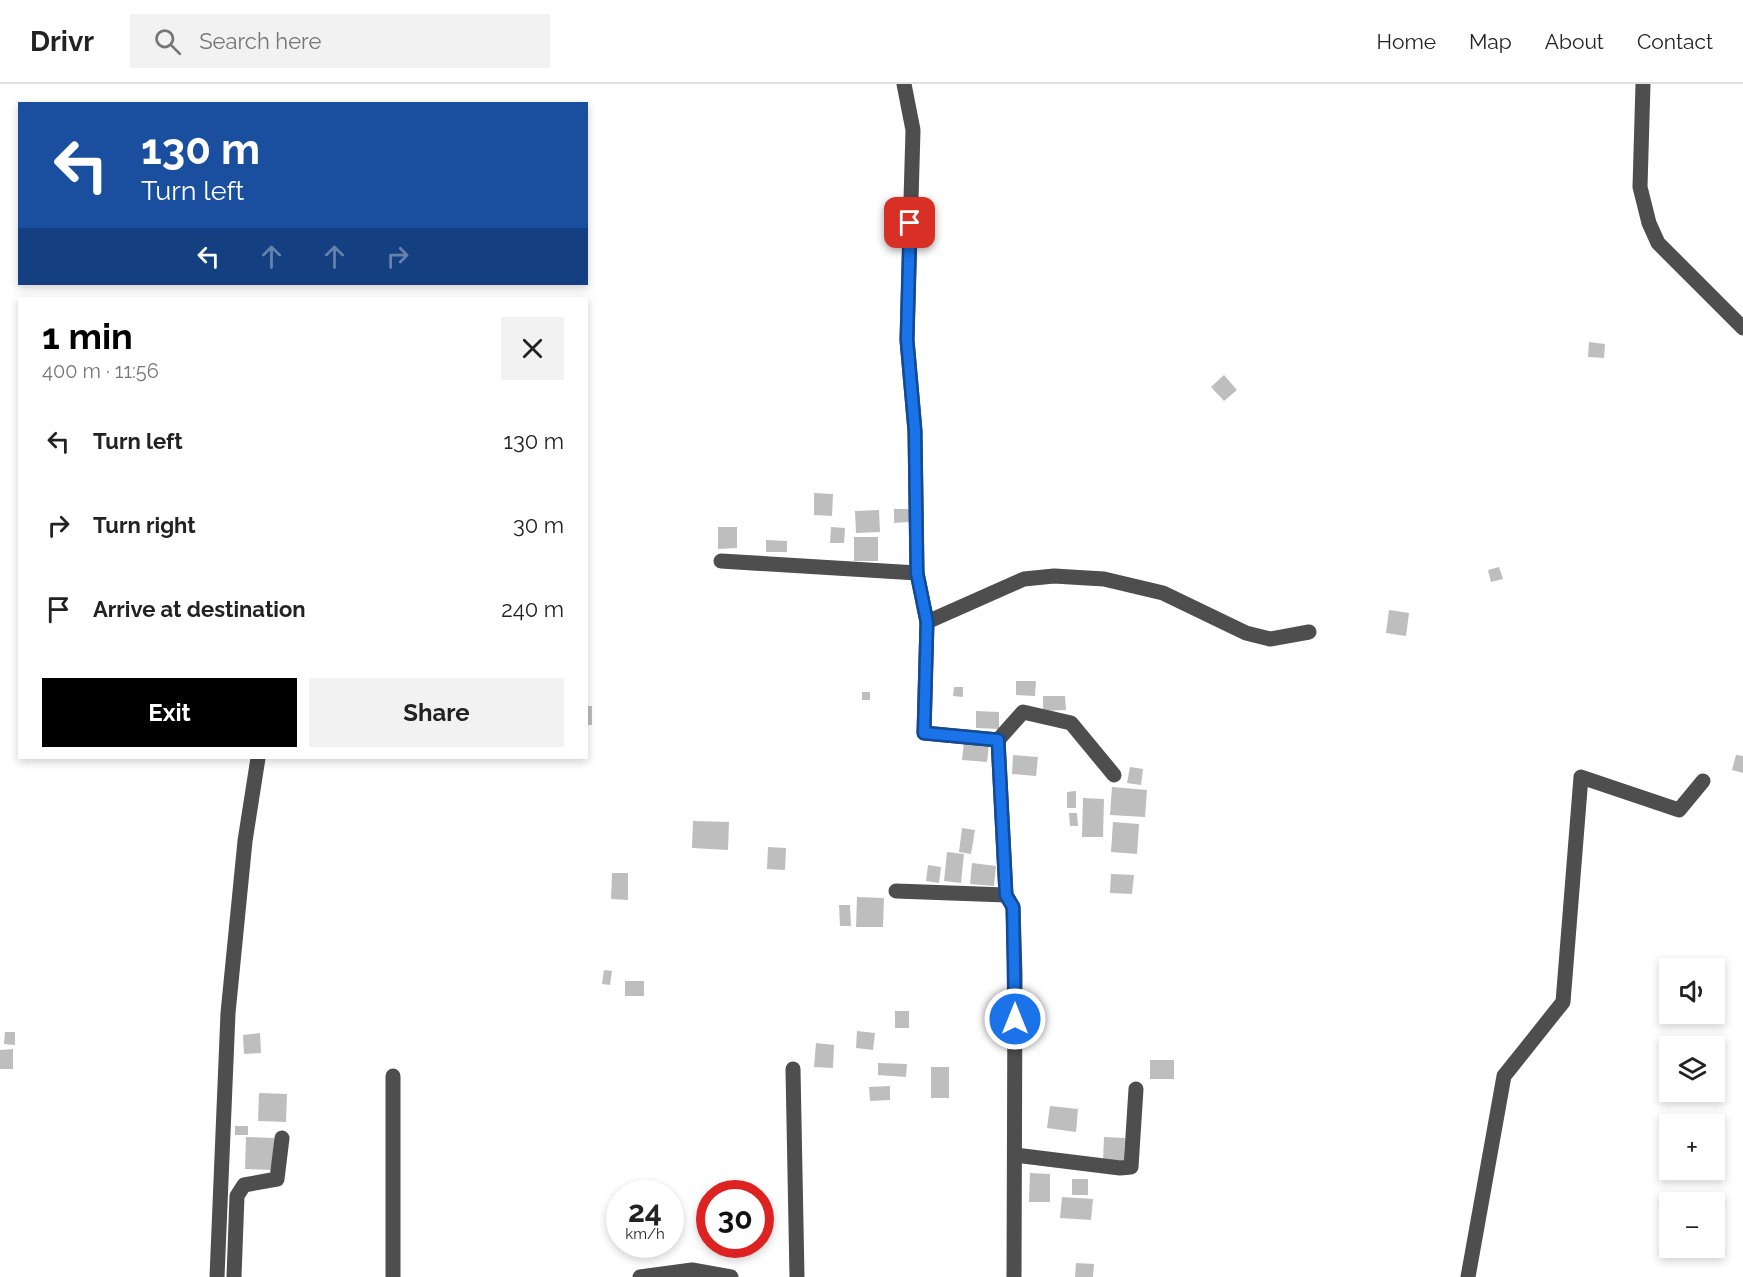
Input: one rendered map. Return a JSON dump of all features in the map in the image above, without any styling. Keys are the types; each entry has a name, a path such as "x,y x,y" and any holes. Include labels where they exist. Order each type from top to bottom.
{"street":[{"path":"903,84 913,130 907,340 915,431 917,573 927,622 924,733 998,740"},
{"path":"1643,84 1640,187 1649,223 1658,243 1743,328"},
{"path":"721,561 917,573"},
{"path":"927,622 1024,579 1054,576 1104,579 1162,593 1246,633 1270,639 1309,632"},
{"path":"1014,1277 1015,974 1013,907 1006,895 998,740 1023,712 1071,723 1114,775"},
{"path":"218,1277 228,1012 245,841 258,759"},
{"path":"1468,1277 1504,1076 1563,1002 1581,777 1679,810 1703,782"},
{"path":"896,891 1006,895"},
{"path":"793,1069 797,1277"},
{"path":"393,1076 393,1277"},
{"path":"1015,1155 1120,1168 1131,1167 1136,1089"},
{"path":"234,1277 237,1196 244,1185 277,1179 282,1138"},
{"path":"640,1277 692,1270 731,1277"}],"building":[{"path":"1589,342 1605,344 1604,358 1588,357"},
{"path":"1224,375 1237,390 1224,401 1211,387"},
{"path":"814,493 833,494 832,516 814,515"},
{"path":"894,509 909,509 909,522 894,523"},
{"path":"879,510 880,532 856,533 855,511"},
{"path":"718,527 737,527 737,548 718,549"},
{"path":"831,527 845,528 844,543 830,543"},
{"path":"854,537 878,537 878,561 854,561"},
{"path":"766,540 787,541 787,552 766,552"},
{"path":"1499,567 1503,579 1491,582 1488,570"},
{"path":"1389,610 1409,613 1406,636 1386,633"},
{"path":"1016,681 1036,681 1035,696 1016,695"},
{"path":"954,687 963,687 963,697 953,696"},
{"path":"862,692 870,692 870,700 862,700"},
{"path":"1043,696 1065,696 1066,710 1043,711"},
{"path":"588,706 592,706 592,725 588,725"},
{"path":"976,711 999,712 999,729 976,728"},
{"path":"964,742 989,745 987,762 962,760"},
{"path":"1013,755 1038,757 1036,776 1012,774"},
{"path":"1736,755 1743,756 1743,773 1732,770"},
{"path":"1130,767 1143,769 1141,785 1127,783"},
{"path":"1112,787 1147,790 1145,817 1110,815"},
{"path":"1076,791 1076,808 1067,808 1067,792"},
{"path":"1083,798 1104,799 1103,837 1082,837"},
{"path":"1069,813 1077,813 1078,826 1070,826"},
{"path":"693,821 729,822 728,850 692,848"},
{"path":"1113,822 1139,824 1137,854 1111,852"},
{"path":"962,828 975,830 971,854 959,852"},
{"path":"768,847 786,848 785,870 767,869"},
{"path":"947,852 964,854 961,883 944,881"},
{"path":"972,863 996,866 994,886 970,884"},
{"path":"928,865 941,867 939,883 926,881"},
{"path":"612,873 628,873 628,900 611,899"},
{"path":"1111,874 1134,875 1132,894 1110,893"},
{"path":"857,897 884,898 883,927 856,927"},
{"path":"839,905 850,905 851,926 840,926"},
{"path":"604,970 612,971 610,985 602,984"},
{"path":"625,981 644,981 644,996 625,996"},
{"path":"895,1011 909,1011 909,1028 895,1028"},
{"path":"857,1031 875,1033 873,1050 856,1048"},
{"path":"5,1032 15,1032 15,1045 4,1044"},
{"path":"260,1033 261,1053 244,1054 243,1035"},
{"path":"816,1043 834,1045 833,1068 814,1067"},
{"path":"13,1049 13,1069 0,1069 0,1050"},
{"path":"1150,1060 1174,1060 1174,1079 1150,1079"},
{"path":"878,1063 907,1064 906,1077 878,1075"},
{"path":"931,1067 949,1067 949,1098 931,1098"},
{"path":"890,1086 890,1100 870,1101 869,1087"},
{"path":"259,1093 287,1094 286,1122 258,1121"},
{"path":"1050,1106 1078,1109 1076,1132 1047,1128"},
{"path":"235,1126 248,1126 248,1135 235,1135"},
{"path":"246,1137 274,1138 273,1170 245,1169"},
{"path":"1104,1137 1125,1138 1124,1162 1103,1161"},
{"path":"1030,1173 1050,1174 1050,1202 1029,1202"},
{"path":"1072,1179 1088,1179 1088,1195 1072,1195"},
{"path":"1062,1197 1093,1199 1091,1220 1060,1218"},
{"path":"1076,1263 1094,1264 1093,1277 1075,1277"}],"route":[{"path":"910,223 907,340 915,431 917,573 927,622 924,733 998,740 1006,895 1013,907 1015,1019"}]}
